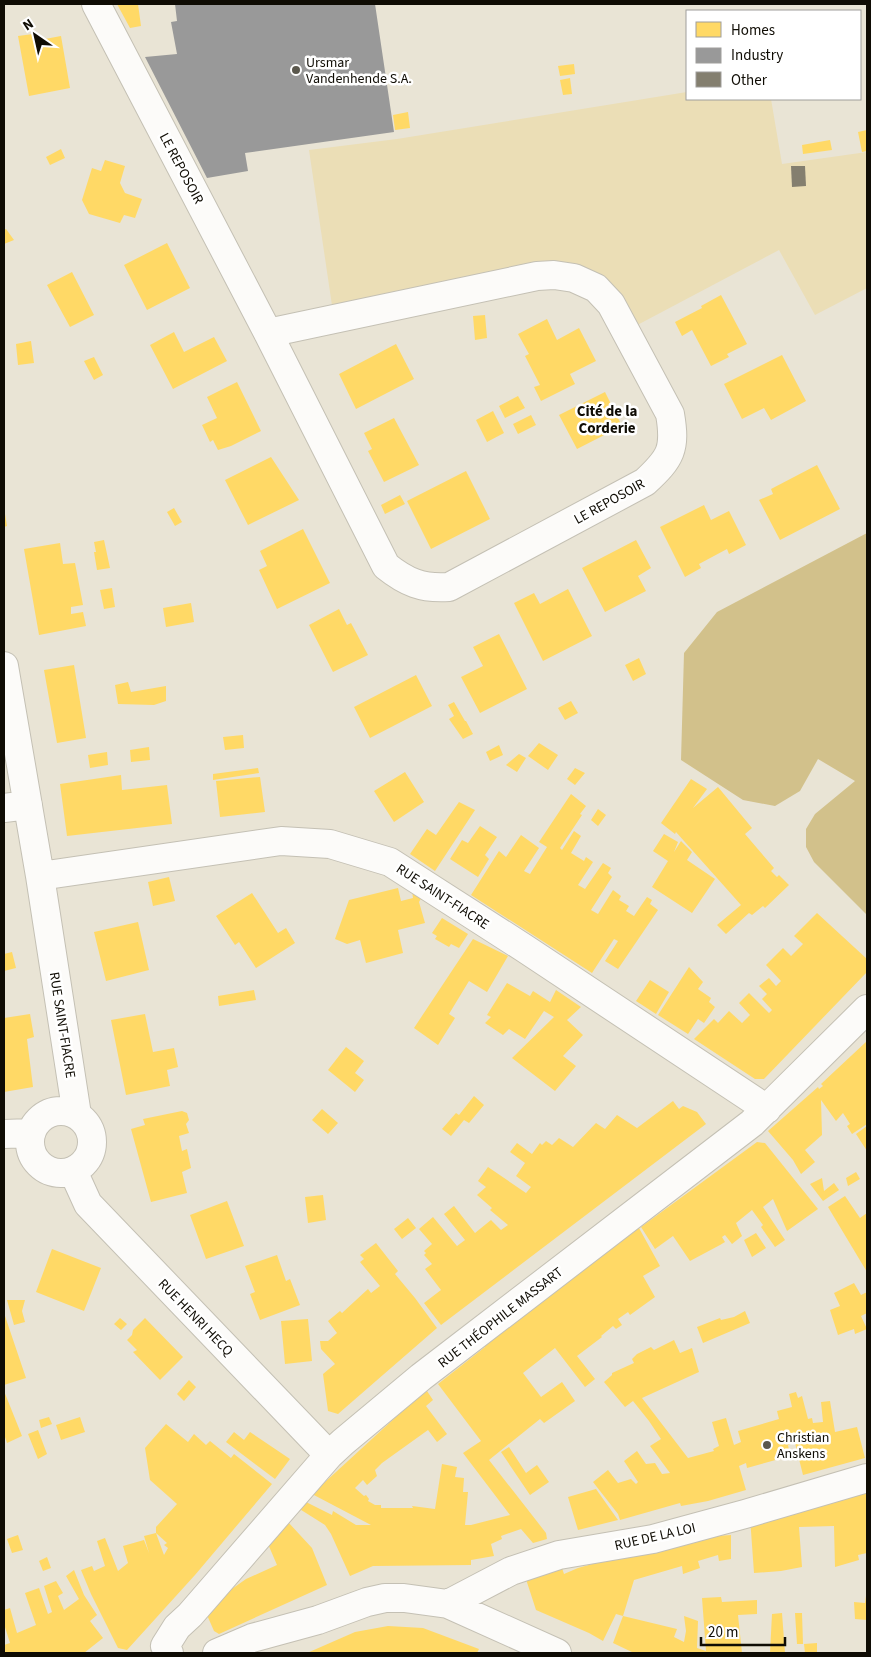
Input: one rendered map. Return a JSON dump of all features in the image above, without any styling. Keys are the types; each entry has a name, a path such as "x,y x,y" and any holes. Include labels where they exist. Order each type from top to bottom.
{"street":[{"name":"LE REPOSOIR","path":"96,4 268,333 386,566 400,578 433,588 449,587 645,482 660,469 672,449 673,432 670,414 611,304 596,288 574,278 554,275 537,276 268,333"},
{"name":"RUE SAINT-FIACRE","path":"4,666 16,807 40,876 77,1115"},
{"name":"RUE SAINT-FIACRE","path":"40,876 281,841 330,844 390,862 767,1109"},
{"name":"RUE THÉOPHILE MASSART","path":"168,1653 165,1646 178,1627 329,1455 421,1377 744,1129 767,1109 867,1009"},
{"path":"56,1111 77,1115 85,1122 90,1132 92,1146 88,1157 82,1166 72,1171 56,1174 46,1170 37,1163 31,1154 29,1144 31,1133 36,1123 45,1115 56,1111"},
{"path":"4,1134 31,1133"},
{"name":"RUE HENRI HECQ","path":"72,1171 88,1204 329,1455"},
{"name":"RUE DE LA LOI","path":"448,1604 511,1571 559,1555 653,1539 867,1478"},
{"path":"217,1653 252,1645 367,1602 385,1598 419,1599 448,1604 557,1653"}],"shaded area":[{"path":"686,92 686,100 771,100 782,164 867,152 867,288 815,315 779,250 626,331 574,278 334,319 309,150 397,139"},
{"path":"867,533 867,915 814,862 806,847 806,829 815,814 855,781 818,759 800,791 775,806 743,800 681,760 684,653 717,612"}],"building: Homes":[{"path":"117,4 138,4 141,26 130,28"},
{"path":"33,34 34,41 61,36 70,88 29,96 18,36"},
{"path":"574,64 575,74 560,76 558,66"},
{"path":"570,78 572,94 563,95 560,80"},
{"path":"408,112 410,128 395,130 393,115"},
{"path":"867,130 867,151 862,152 858,132"},
{"path":"830,140 832,150 803,154 802,145"},
{"path":"61,149 65,158 50,165 46,157"},
{"path":"105,160 125,166 120,183 125,193 142,199 135,218 124,215 120,223 89,214 82,200 92,168 101,171"},
{"path":"6,229 14,240 4,244 4,230"},
{"path":"167,243 190,288 147,310 124,265"},
{"path":"72,272 94,315 70,327 47,285"},
{"path":"721,295 747,344 727,354 729,357 711,366 692,330 682,336 675,322 702,308 701,306"},
{"path":"485,315 487,338 475,340 473,316"},
{"path":"547,319 557,340 579,328 596,361 570,374 575,384 541,401 534,387 540,385 525,356 529,354 518,334"},
{"path":"174,332 184,352 214,337 227,361 173,389 150,345"},
{"path":"31,341 34,363 18,365 16,344"},
{"path":"396,344 414,379 356,409 339,374"},
{"path":"782,355 806,401 771,420 764,408 742,419 724,384"},
{"path":"94,357 103,375 94,380 84,361"},
{"path":"237,382 261,431 231,446 218,450 213,440 210,442 202,425 217,418 207,397"},
{"path":"605,392 622,426 577,449 559,415"},
{"path":"518,396 525,408 505,418 499,406"},
{"path":"493,411 504,433 487,442 476,420"},
{"path":"531,415 536,425 518,434 513,424"},
{"path":"394,418 419,465 384,482 368,451 372,449 364,433"},
{"path":"271,457 299,500 248,525 225,480"},
{"path":"817,465 840,509 780,540 759,500 773,494 771,489"},
{"path":"466,471 490,519 431,549 407,501"},
{"path":"400,495 405,504 385,514 381,505"},
{"path":"704,505 711,520 729,511 746,545 729,554 727,549 699,564 701,568 685,577 660,527"},
{"path":"4,508 7,526 4,527"},
{"path":"174,508 182,522 175,526 167,512"},
{"path":"303,529 330,583 277,609 259,570 267,566 260,551"},
{"path":"104,540 110,568 97,570 94,542"},
{"path":"636,540 651,568 638,576 646,591 605,612 582,568"},
{"path":"60,543 63,564 75,563 83,605 71,607 71,614 83,612 86,626 39,635 24,549"},
{"path":"112,588 115,607 104,609 100,590"},
{"path":"568,589 592,636 543,661 514,603 534,593 540,604"},
{"path":"191,603 194,622 166,627 163,608"},
{"path":"339,609 347,625 351,623 368,655 333,672 309,625"},
{"path":"499,634 527,689 480,713 461,677 483,666 473,647"},
{"path":"639,658 646,674 633,681 625,665"},
{"path":"74,665 86,738 57,743 44,670"},
{"path":"416,675 432,706 370,738 354,707"},
{"path":"128,682 131,692 166,686 166,701 154,705 118,704 115,685"},
{"path":"571,701 578,713 565,720 558,708"},
{"path":"454,702 473,734 463,739 449,719 454,716 448,705"},
{"path":"243,735 244,748 225,750 223,737"},
{"path":"539,743 558,755 548,770 528,756"},
{"path":"499,745 503,755 490,761 486,752"},
{"path":"149,747 150,760 131,762 130,750"},
{"path":"107,752 108,765 90,768 88,755"},
{"path":"519,754 526,758 517,772 506,765"},
{"path":"258,768 259,773 213,780 213,774"},
{"path":"575,768 585,773 575,785 567,779"},
{"path":"405,772 424,802 394,822 374,791"},
{"path":"121,775 122,790 167,785 172,824 67,836 60,784"},
{"path":"260,777 265,812 220,817 216,781"},
{"path":"691,779 707,789 693,808 718,787 752,828 745,834 774,868 771,871 777,877 779,875 789,885 765,908 763,906 752,915 749,913 726,934 717,925 741,905 676,832 675,834 661,823"},
{"path":"571,794 586,806 560,848 562,850 574,831 581,836 571,853 584,861 586,857 593,862 578,885 585,889 603,863 611,868 608,873 612,877 591,910 598,914 613,890 621,896 619,900 629,906 626,911 634,916 647,897 652,900 650,904 658,910 618,969 605,961 618,941 614,939 592,973 471,895 499,851 506,857 521,835 539,848 524,871 530,874 547,847 539,842"},
{"path":"459,802 475,810 435,871 410,854 427,829 436,835"},
{"path":"598,809 606,815 598,826 591,820"},
{"path":"480,826 497,837 485,855 489,859 478,877 450,859 462,840 468,843"},
{"path":"664,834 678,842 674,852 681,841 692,852 687,860 715,879 692,913 652,887 668,861 653,851"},
{"path":"169,877 175,901 153,906 148,882"},
{"path":"398,888 401,901 413,898 412,891 424,893 419,902 425,923 398,930 403,953 366,963 360,940 347,944 335,939 349,900"},
{"path":"252,893 278,933 286,928 295,943 256,968 239,942 235,945 216,916"},
{"path":"817,913 867,959 867,972 764,1079 755,1079 694,1039 714,1019 718,1023 729,1011 742,1023 750,1015 739,1003 749,993 769,1013 772,1010 762,999 767,994 759,986 769,978 776,986 781,981 766,965 783,948 791,956 803,944 794,936"},
{"path":"442,918 468,934 459,948 451,944 449,947 435,939 437,936 432,933"},
{"path":"138,922 149,970 106,981 94,932"},
{"path":"473,939 508,956 487,992 469,981 449,1014 455,1018 438,1045 414,1028"},
{"path":"12,952 16,968 4,971 4,954"},
{"path":"689,967 703,982 698,989 711,998 709,1002 715,1007 704,1023 698,1019 688,1034 658,1015"},
{"path":"650,980 669,992 656,1014 636,1001"},
{"path":"507,983 530,996 533,991 550,1002 556,990 581,1007 567,1020 583,1035 563,1056 576,1066 555,1091 512,1058 554,1017 544,1011 525,1039 509,1029 503,1035 485,1023 491,1017 487,1015"},
{"path":"254,990 256,1000 219,1006 218,996"},
{"path":"30,1014 34,1037 27,1039 33,1087 4,1092 4,1018"},
{"path":"145,1014 153,1052 174,1048 178,1067 167,1070 170,1086 126,1095 111,1020"},
{"path":"867,1041 867,1124 852,1134 847,1126 850,1124 843,1113 836,1121 821,1100 822,1135 805,1150 815,1162 801,1174 793,1160 768,1131 818,1087 819,1089 823,1086 821,1084"},
{"path":"346,1047 364,1061 355,1073 364,1080 355,1092 328,1070"},
{"path":"474,1096 484,1105 469,1123 464,1120 451,1136 442,1129 456,1113 459,1115"},
{"path":"673,1101 679,1109 683,1106 697,1112 706,1124 441,1325 424,1303 441,1290 425,1269 432,1264 424,1255 426,1253 424,1251 432,1244 419,1229 433,1217 457,1246 465,1240 444,1214 454,1206 475,1233 491,1220 501,1230 508,1225 490,1210 492,1208 477,1195 486,1187 478,1181 488,1167 526,1193 531,1187 516,1176 525,1163 510,1152 517,1143 532,1154 540,1143 542,1145 546,1141 552,1145 559,1138 573,1147 596,1123 605,1129 617,1115 637,1128"},
{"path":"322,1109 338,1123 328,1134 312,1120"},
{"path":"182,1111 187,1113 189,1120 186,1124 189,1133 179,1136 182,1151 187,1149 191,1168 182,1172 187,1193 151,1202 131,1129 145,1125 143,1119"},
{"path":"867,1126 867,1151 856,1134"},
{"path":"757,1142 765,1143 818,1209 787,1231 773,1199 763,1207 785,1240 775,1247 752,1210 736,1223 742,1236 732,1244 725,1235 722,1237 725,1242 690,1261 673,1236 655,1249 641,1227"},
{"path":"856,1172 860,1179 848,1186 846,1178"},
{"path":"822,1178 824,1191 834,1183 839,1190 823,1201 810,1184"},
{"path":"323,1195 326,1220 308,1223 305,1197"},
{"path":"845,1196 860,1218 867,1213 867,1272 828,1207"},
{"path":"227,1201 244,1246 206,1259 190,1215"},
{"path":"408,1218 416,1228 402,1239 394,1229"},
{"path":"639,1228 660,1266 643,1276 655,1297 630,1315 628,1312 618,1319 622,1325 616,1329 613,1326 577,1356 595,1379 585,1387 555,1348 523,1373 541,1397 562,1382 575,1401 544,1423 540,1419 489,1460 546,1533 547,1539 533,1543 521,1529 501,1536 502,1539 491,1544 494,1556 471,1560 471,1565 373,1566 350,1576 325,1525 298,1508 304,1501 332,1515 333,1511 356,1525 371,1525 312,1494 409,1405 427,1391 433,1400 426,1406 447,1434 437,1442 428,1430 382,1463 375,1470 377,1476 367,1485 363,1480 355,1488 364,1496 366,1495 369,1499 368,1501 375,1505 381,1505 381,1508 413,1508 412,1506 435,1509 442,1464 457,1467 455,1477 464,1478 463,1492 468,1492 465,1525 510,1515 463,1453 481,1441 438,1384 485,1347 481,1341"},
{"path":"756,1233 766,1248 752,1257 744,1240"},
{"path":"376,1243 398,1271 395,1274 437,1328 338,1414 328,1411 323,1374 335,1364 321,1349 320,1341 328,1341 337,1333 328,1321 340,1311 342,1313 368,1289 371,1293 380,1286 360,1262 364,1259 360,1255"},
{"path":"52,1249 101,1268 84,1311 36,1292"},
{"path":"277,1255 286,1281 290,1279 300,1305 260,1320 250,1294 255,1292 245,1266"},
{"path":"854,1283 861,1295 867,1292 867,1313 861,1316 867,1329 855,1334 854,1329 838,1335 830,1310 840,1306 834,1293"},
{"path":"7,1300 25,1300 22,1311 25,1322 14,1325"},
{"path":"745,1311 750,1323 703,1343 697,1327 720,1318 721,1320 734,1317"},
{"path":"4,1313 26,1378 4,1385"},
{"path":"120,1318 127,1324 121,1330 114,1324"},
{"path":"145,1318 183,1357 160,1380 133,1352 137,1350 127,1340 132,1335 133,1330"},
{"path":"308,1319 312,1361 285,1364 281,1321"},
{"path":"674,1340 680,1353 692,1348 699,1372 642,1398 688,1458 714,1451 713,1449 719,1446 712,1422 726,1418 734,1445 741,1442 738,1431 779,1419 777,1411 792,1407 789,1394 796,1392 798,1398 802,1396 808,1419 812,1418 813,1423 823,1422 821,1402 830,1401 835,1432 857,1427 865,1458 803,1475 795,1443 788,1445 790,1456 747,1468 746,1463 739,1466 746,1490 708,1501 681,1506 680,1503 620,1520 618,1514 593,1482 608,1470 618,1483 631,1479 636,1484 638,1482 624,1461 637,1451 646,1464 655,1463 662,1474 670,1473 650,1446 661,1439 649,1421 633,1401 625,1407 604,1382 612,1373 634,1363 632,1359 637,1354 651,1347 654,1350"},
{"path":"189,1380 196,1387 184,1401 177,1394"},
{"path":"4,1391 22,1436 7,1443 4,1434"},
{"path":"49,1417 52,1424 41,1428 39,1420"},
{"path":"80,1417 85,1432 61,1440 56,1425"},
{"path":"166,1424 188,1442 194,1434 206,1445 210,1441 231,1458 234,1454 272,1484 195,1575 127,1650 118,1648 81,1570 92,1566 94,1571 105,1566 97,1541 105,1538 118,1571 128,1563 123,1546 144,1540 149,1553 144,1536 156,1533 156,1527 177,1504 150,1480 145,1448","holes":["156,1533 167,1543 164,1545 168,1548 164,1555"]},
{"path":"38,1430 47,1454 38,1459 28,1434"},
{"path":"234,1432 244,1440 250,1432 290,1459 275,1479 226,1442"},
{"path":"509,1447 526,1473 537,1465 549,1482 530,1495 501,1452"},
{"path":"867,1484 867,1553 858,1555 859,1560 835,1567 834,1526 799,1527 802,1567 754,1573 750,1517"},
{"path":"596,1489 618,1520 578,1530 568,1497"},
{"path":"288,1522 312,1548 327,1585 219,1634 214,1631 207,1615 224,1598 222,1596 246,1579 277,1565 268,1544"},
{"path":"18,1535 23,1550 12,1553 7,1539"},
{"path":"731,1535 731,1559 719,1561 718,1555 698,1561 700,1568 683,1574 682,1566 634,1580 623,1616 616,1614 603,1641 536,1610 524,1573 560,1562 564,1574 578,1568 646,1549"},
{"path":"47,1557 51,1568 43,1571 39,1561"},
{"path":"74,1570 84,1595 97,1615 90,1621 103,1638 84,1653 4,1653 4,1645 10,1643 4,1624 4,1610 10,1608 17,1633 36,1625 25,1593 39,1588 48,1614 52,1612 44,1586 56,1581 63,1593 58,1596 64,1610 79,1599 66,1576"},
{"path":"866,1596 867,1620 855,1619 854,1602 865,1603"},
{"path":"721,1597 722,1602 757,1600 757,1614 738,1615 742,1653 634,1653 613,1643 623,1616 677,1629 674,1637 684,1642 686,1631 684,1616 698,1621 697,1648 706,1651 702,1598"},
{"path":"782,1613 785,1653 770,1653 772,1614"},
{"path":"795,1613 802,1613 803,1644 797,1644"},
{"path":"388,1626 423,1628 479,1649 477,1653 307,1653 355,1632"},
{"path":"817,1643 817,1653 805,1653 804,1644"}],"building: Industry":[{"path":"175,4 375,4 394,132 245,153 248,171 207,178 145,57 177,54 171,22 177,21"}],"building: Other":[{"path":"791,166 805,166 806,186 792,187"}],"place":[{"name":"Ursmar Vandenhende S.A.","path":"296,70"},
{"name":"Christian Anskens","path":"767,1445"}],"district":[{"name":"Cité de la Corderie","path":"607,420"}]}
